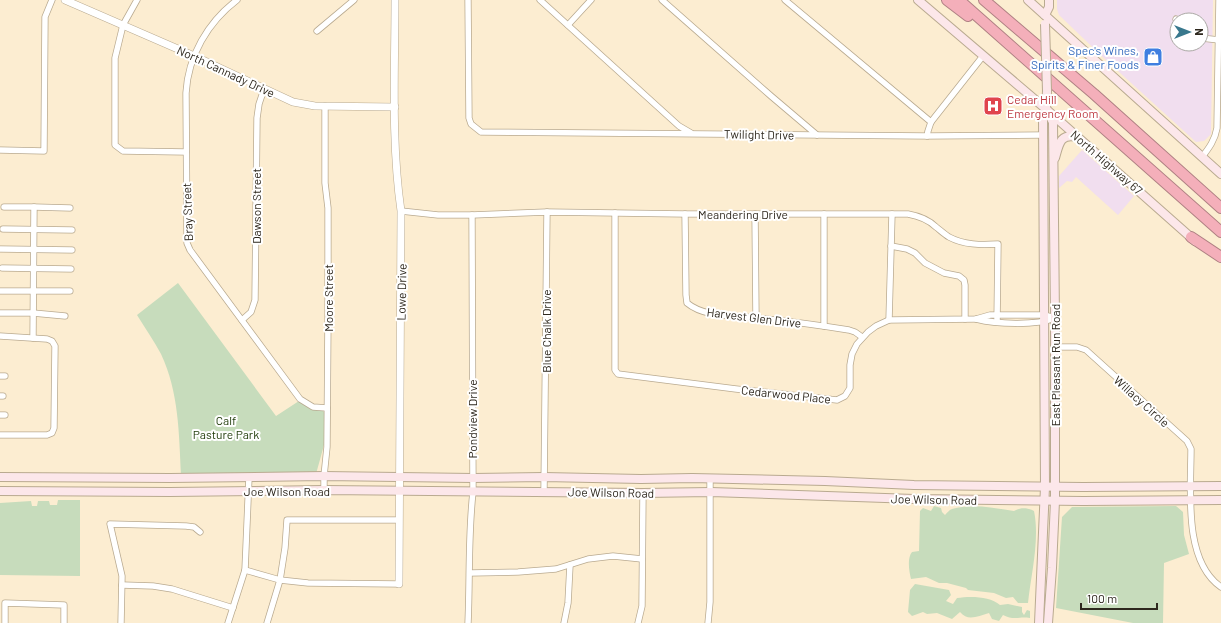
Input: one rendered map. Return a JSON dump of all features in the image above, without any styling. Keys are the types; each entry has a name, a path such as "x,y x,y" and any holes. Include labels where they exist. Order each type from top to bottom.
{"highway":[{"path":"947,0 1020,54"},
{"path":"959,0 1221,232"},
{"path":"984,0 1221,208"},
{"path":"993,0 1021,31"},
{"path":"1191,237 1221,257"}],"main road":[{"name":"North Highway 67","path":"918,0 1046,109 1221,264"},
{"path":"1028,0 1221,174"},
{"name":"East Pleasant Run Road","path":"1038,0 1045,15"},
{"name":"East Pleasant Run Road","path":"1039,623 1045,501 1043,118 1046,109 1047,92 1045,15 1049,6 1049,0"},
{"name":"East Pleasant Run Road","path":"1046,109 1053,122 1055,318 1055,501 1048,623"},
{"path":"1053,166 1060,141 1065,136 1077,137"},
{"name":"Joe Wilson Road","path":"0,477 544,477 825,481 914,485 1045,487 1221,486"},
{"name":"Joe Wilson Road","path":"0,491 399,490 473,492 711,492 914,499 1045,501 1221,500"}],"street":[{"path":"0,150 44,151 45,17 52,0"},
{"name":"North Cannady Drive","path":"65,0 194,56 293,102 304,105 325,106 394,106"},
{"path":"137,0 123,25 115,58 115,145 123,151 186,152"},
{"name":"Bray Street","path":"237,0 226,8 207,31 194,56 186,83 187,244 216,287 300,399 313,407 327,408"},
{"path":"317,31 354,0"},
{"name":"Lowe Drive","path":"395,0 394,106 396,176 402,211 399,584"},
{"name":"Twilight Drive","path":"468,0 469,118 471,124 482,132 927,136 1043,135"},
{"path":"540,0 679,126 691,134"},
{"path":"568,25 591,0"},
{"path":"662,0 760,87 817,135"},
{"path":"785,0 931,122"},
{"path":"1202,157 1216,135 1219,0"},
{"path":"1209,39 1219,40"},
{"path":"927,136 931,122 983,56"},
{"name":"Dawson Street","path":"242,320 251,312 255,300 257,118 259,104 264,89"},
{"name":"Moore Street","path":"324,490 327,447 328,208 325,183 325,106"},
{"path":"4,207 70,208"},
{"path":"33,338 34,207"},
{"name":"Meandering Drive","path":"402,211 438,215 546,212 685,214 908,214 926,219 947,236 959,242 972,244 998,244 998,322"},
{"name":"Blue Chalk Drive","path":"544,491 546,212"},
{"name":"Cedarwood Place","path":"615,213 615,370 618,374 837,400 845,396 850,388 850,365 852,354 857,344 862,337 876,326 889,320 976,319 998,322 1044,318"},
{"name":"Harvest Glen Drive","path":"685,214 687,303 695,310 722,315 849,330 862,337"},
{"path":"755,214 756,318"},
{"path":"824,214 824,326"},
{"path":"889,320 892,214"},
{"name":"Pondview Drive","path":"468,623 470,573 469,524 473,492 472,215"},
{"path":"3,230 72,230"},
{"path":"891,246 907,249 915,253 925,263 944,273 959,276 964,280 965,319"},
{"path":"2,249 72,250"},
{"path":"2,268 71,268"},
{"path":"0,291 70,291"},
{"path":"0,313 33,313 65,316"},
{"name":"Cedarwood Place","path":"976,319 990,315 1044,318"},
{"path":"1044,318 1055,318"},
{"path":"0,336 47,338 52,341 55,346 54,428 52,433 47,435 0,435"},
{"name":"Willacy Circle","path":"1055,347 1077,347 1086,350 1187,441 1191,449 1192,531 1198,556 1212,579 1221,587"},
{"path":"228,623 245,570 249,477"},
{"path":"708,623 710,616 710,479"},
{"path":"638,623 642,606 643,493"},
{"path":"267,623 280,580 285,548 287,520 399,520"},
{"path":"121,623 122,585 120,566 110,524 186,526 194,527 200,532"},
{"path":"470,573 526,572 556,569 588,559 613,556 642,559"},
{"path":"564,623 568,603 570,565"},
{"path":"245,570 280,580 308,583 399,584"},
{"path":"122,585 153,586 172,589 233,608"},
{"path":"5,623 5,603 64,605 64,623"}],"shaded area":[{"path":"1057,0 1213,0 1211,134 1204,141 1196,142 1059,15"},
{"path":"1082,150 1134,196 1118,215 1076,177 1072,182 1067,181 1059,188 1059,176"}],"green space":[{"name":"Calf Pasture Park","path":"178,283 276,416 299,401 322,410 325,413 324,445 316,474 181,475 177,413 175,398 167,368 161,354 137,315"},
{"path":"58,500 80,500 80,576 0,575 0,503 31,501 32,506 37,506 38,501 49,501 50,505 57,505"},
{"path":"934,506 941,508 945,515 952,509 967,506 1014,511 1024,508 1034,511 1036,522 1036,545 1028,603 1018,603 1013,597 1006,598 994,593 968,590 966,588 947,583 939,583 926,577 911,579 909,561 912,552 919,551 920,511 923,508 931,511"},
{"path":"1176,506 1183,512 1184,535 1189,554 1164,563 1163,623 1133,623 1056,608 1062,517 1072,507"},
{"path":"915,584 949,590 951,595 946,601 953,604 957,598 985,598 1000,605 1008,604 1022,607 1022,612 1024,615 1027,610 1030,611 1030,618 1011,618 1003,615 999,621 992,619 989,613 970,618 966,617 960,612 952,619 937,613 927,614 923,612 912,616 908,612 910,590"}],"place":[{"name":"Spec's Wines, Spirits & Finer Foods","path":"1153,57"},
{"name":"Cedar Hill Emergency Room","path":"993,106"}]}
